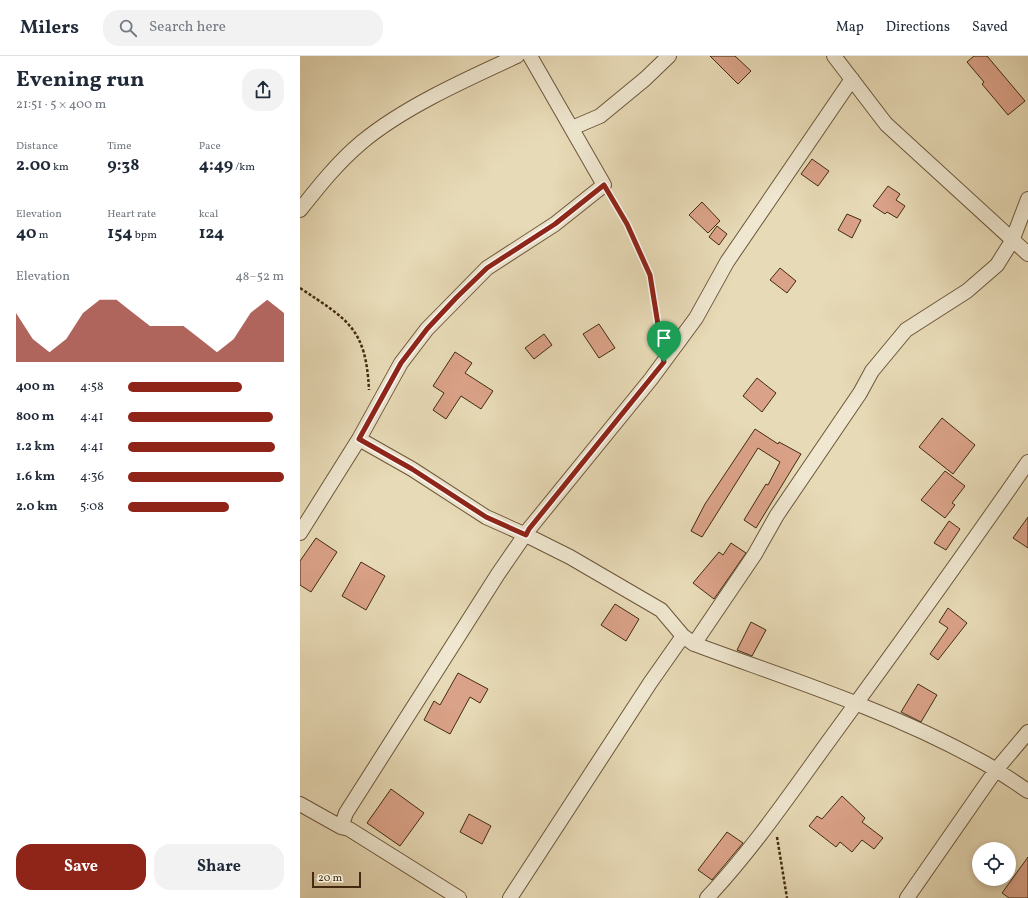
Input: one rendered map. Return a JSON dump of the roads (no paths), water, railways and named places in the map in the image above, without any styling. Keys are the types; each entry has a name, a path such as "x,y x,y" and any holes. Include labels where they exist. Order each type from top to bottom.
{"street":[{"path":"300,210 322,182 362,142 410,110 470,78 517,56"},
{"path":"300,532 359,439 401,363 427,329 487,268 555,224 604,185 530,56"},
{"path":"572,128 600,116 645,79 669,56"},
{"path":"834,56 886,124 1012,241 1028,254"},
{"path":"340,827 346,813 498,574 529,529 664,362 696,318 728,262 852,79"},
{"path":"510,898 650,683 688,640 756,554 777,515 842,419 872,371 906,330 967,291 997,265 1012,241 1028,199"},
{"path":"359,439 412,469 486,517 526,535 607,578 661,610 688,640 856,703 928,734 996,770 1028,791"},
{"path":"707,898 725,878 773,817 1028,462"},
{"path":"907,898 996,770 1028,732"},
{"path":"300,804 340,827 349,829 459,898"}]}
